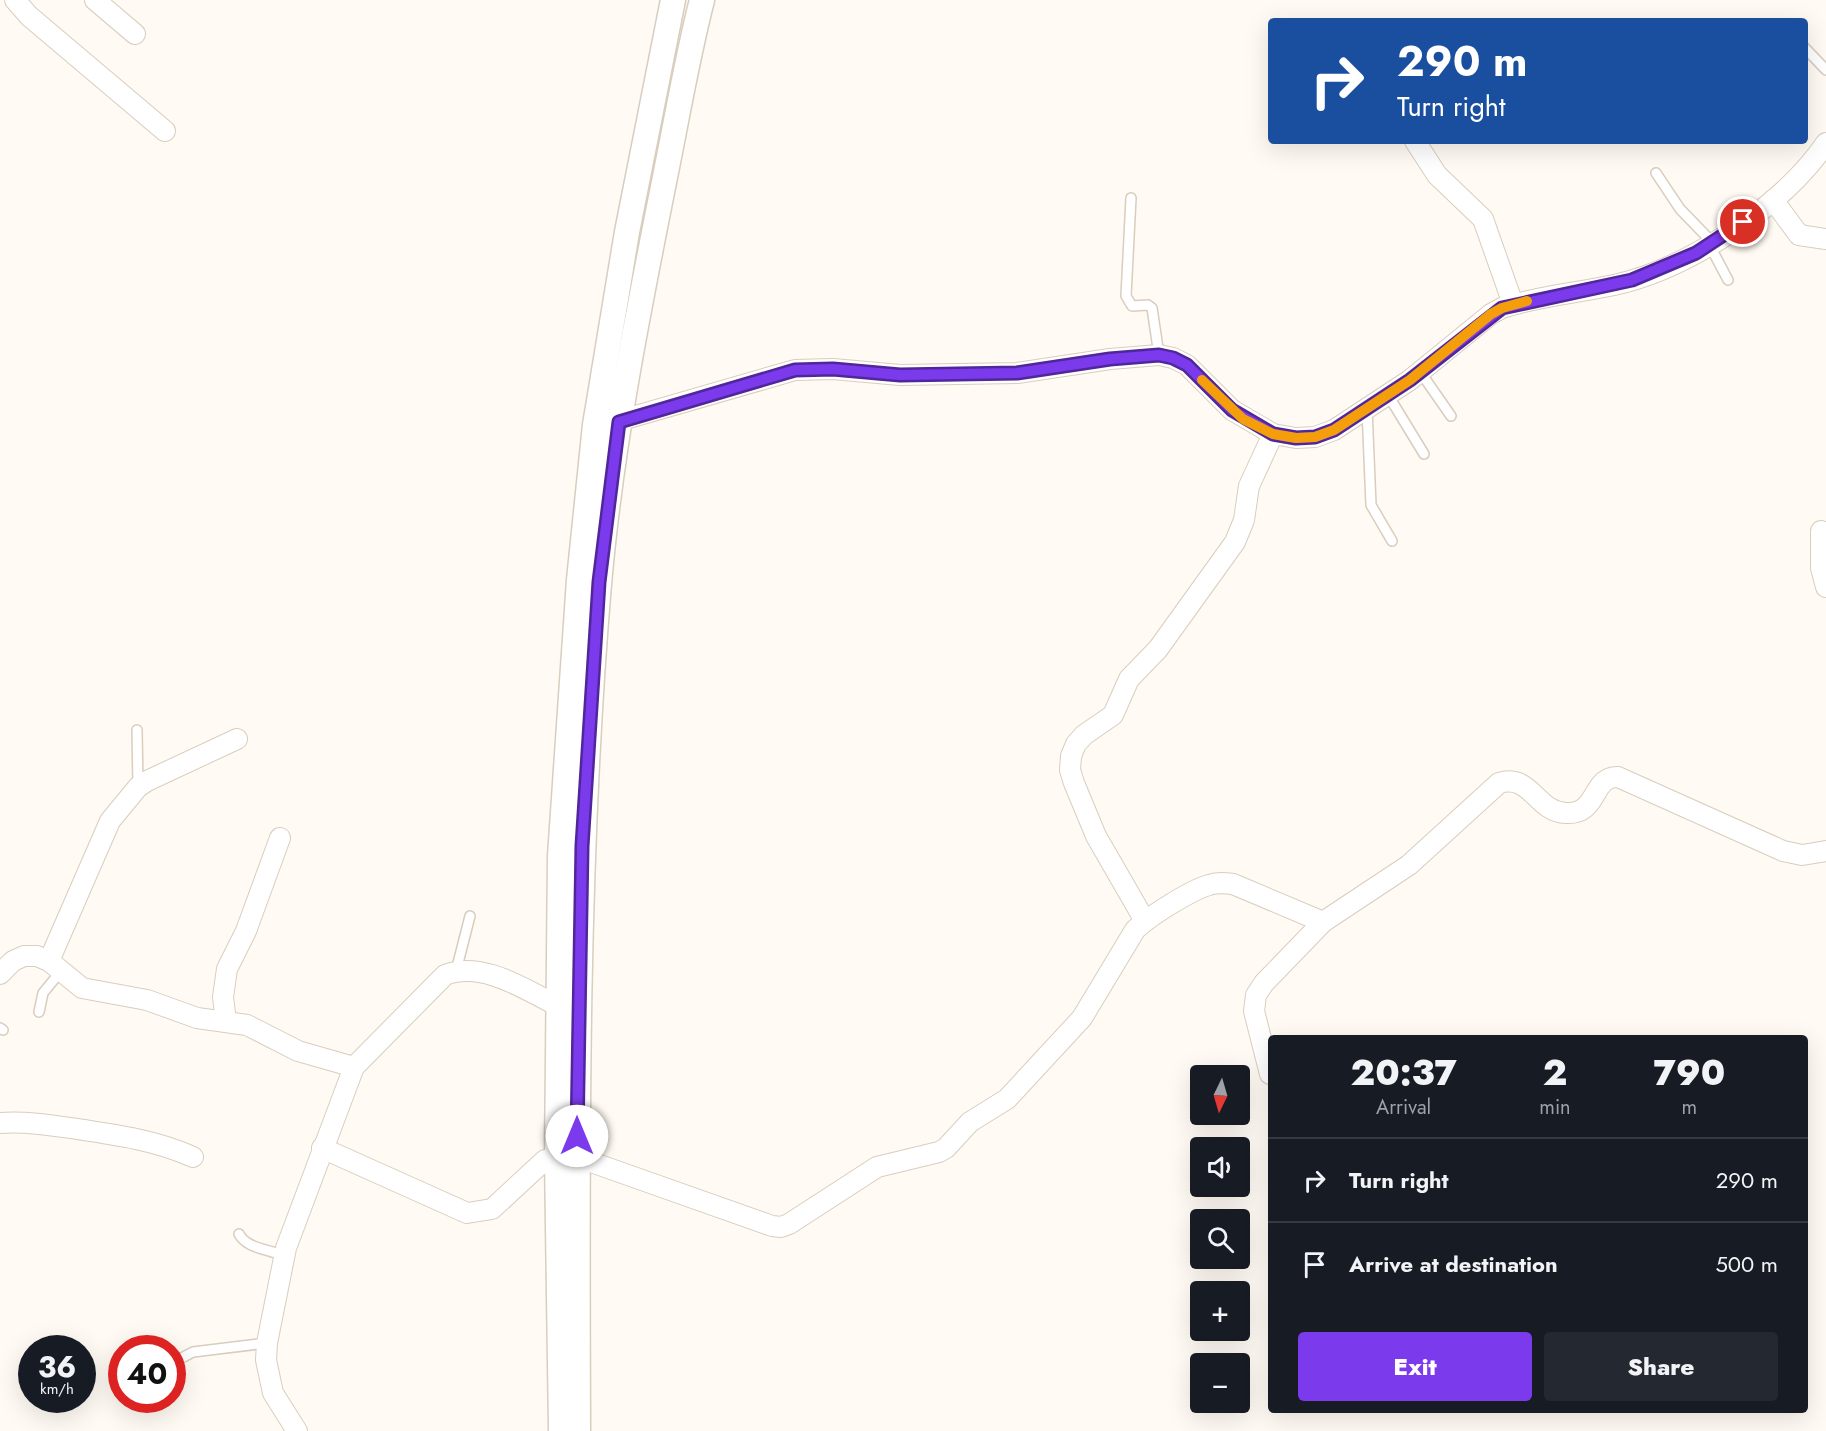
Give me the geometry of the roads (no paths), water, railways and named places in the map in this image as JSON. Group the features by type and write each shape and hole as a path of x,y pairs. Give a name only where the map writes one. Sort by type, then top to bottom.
{"street":[{"path":"15,0 29,16 165,131"},
{"path":"578,1431 567,1158 558,1006 560,856 579,580 595,425 627,232 673,0"},
{"path":"561,1431 567,1158 582,846 599,582 619,422 649,256 702,0"},
{"path":"104,2 135,34"},
{"path":"595,425 619,422 795,370 833,369 900,375 1017,373 1110,359 1159,355 1173,358 1187,365 1232,410 1273,434 1296,438 1315,437 1334,430 1421,373 1491,314 1514,304 1632,280 1712,245 1773,200 1819,153 1826,142"},
{"path":"1417,144 1437,175 1483,219 1514,304"},
{"path":"1773,200 1799,235 1826,239"},
{"path":"1144,921 1096,836 1074,783 1070,770 1071,756 1076,744 1084,735 1113,715 1129,679 1158,649 1236,542 1244,519 1249,486 1273,434"},
{"path":"1821,531 1821,568 1826,587"},
{"path":"55,966 110,821 138,787 237,739"},
{"path":"1268,1067 1254,1011 1256,995 1264,983 1323,922 1409,865 1505,781 1519,781 1554,811 1566,814 1580,812 1590,804 1603,782 1609,777 1618,777 1783,851 1802,855 1826,851"},
{"path":"226,1022 223,997 227,969 246,931 280,838"},
{"path":"322,1148 467,1213 492,1209 545,1160 567,1158 652,1182 772,1226 781,1227 872,1169 890,1162 939,1152 946,1148 970,1122 1006,1099 1082,1018 1135,930 1144,921 1207,885 1221,882 1233,884 1323,922"},
{"path":"0,974 13,961 24,956 37,956 55,966 82,988 93,992 147,1000 197,1018 247,1025 298,1051 354,1067"},
{"path":"297,1431 273,1393 267,1375 267,1343 284,1256 322,1148 354,1067 445,975 456,971 483,973 513,984 558,1006"},
{"path":"0,1123 46,1124 146,1139 193,1157"}],"lane":[{"path":"1808,51 1826,70"},
{"path":"1656,173 1680,208 1712,245 1728,280"},
{"path":"1131,198 1126,296 1132,306 1149,305 1152,308 1159,355"},
{"path":"1421,373 1451,417"},
{"path":"1388,395 1424,454"},
{"path":"1367,409 1371,505 1392,541"},
{"path":"137,730 138,787"},
{"path":"456,971 470,916"},
{"path":"39,1012 43,993 55,966"},
{"path":"238,1234 246,1244 284,1256"},
{"path":"186,1356 193,1352 267,1343"}]}
